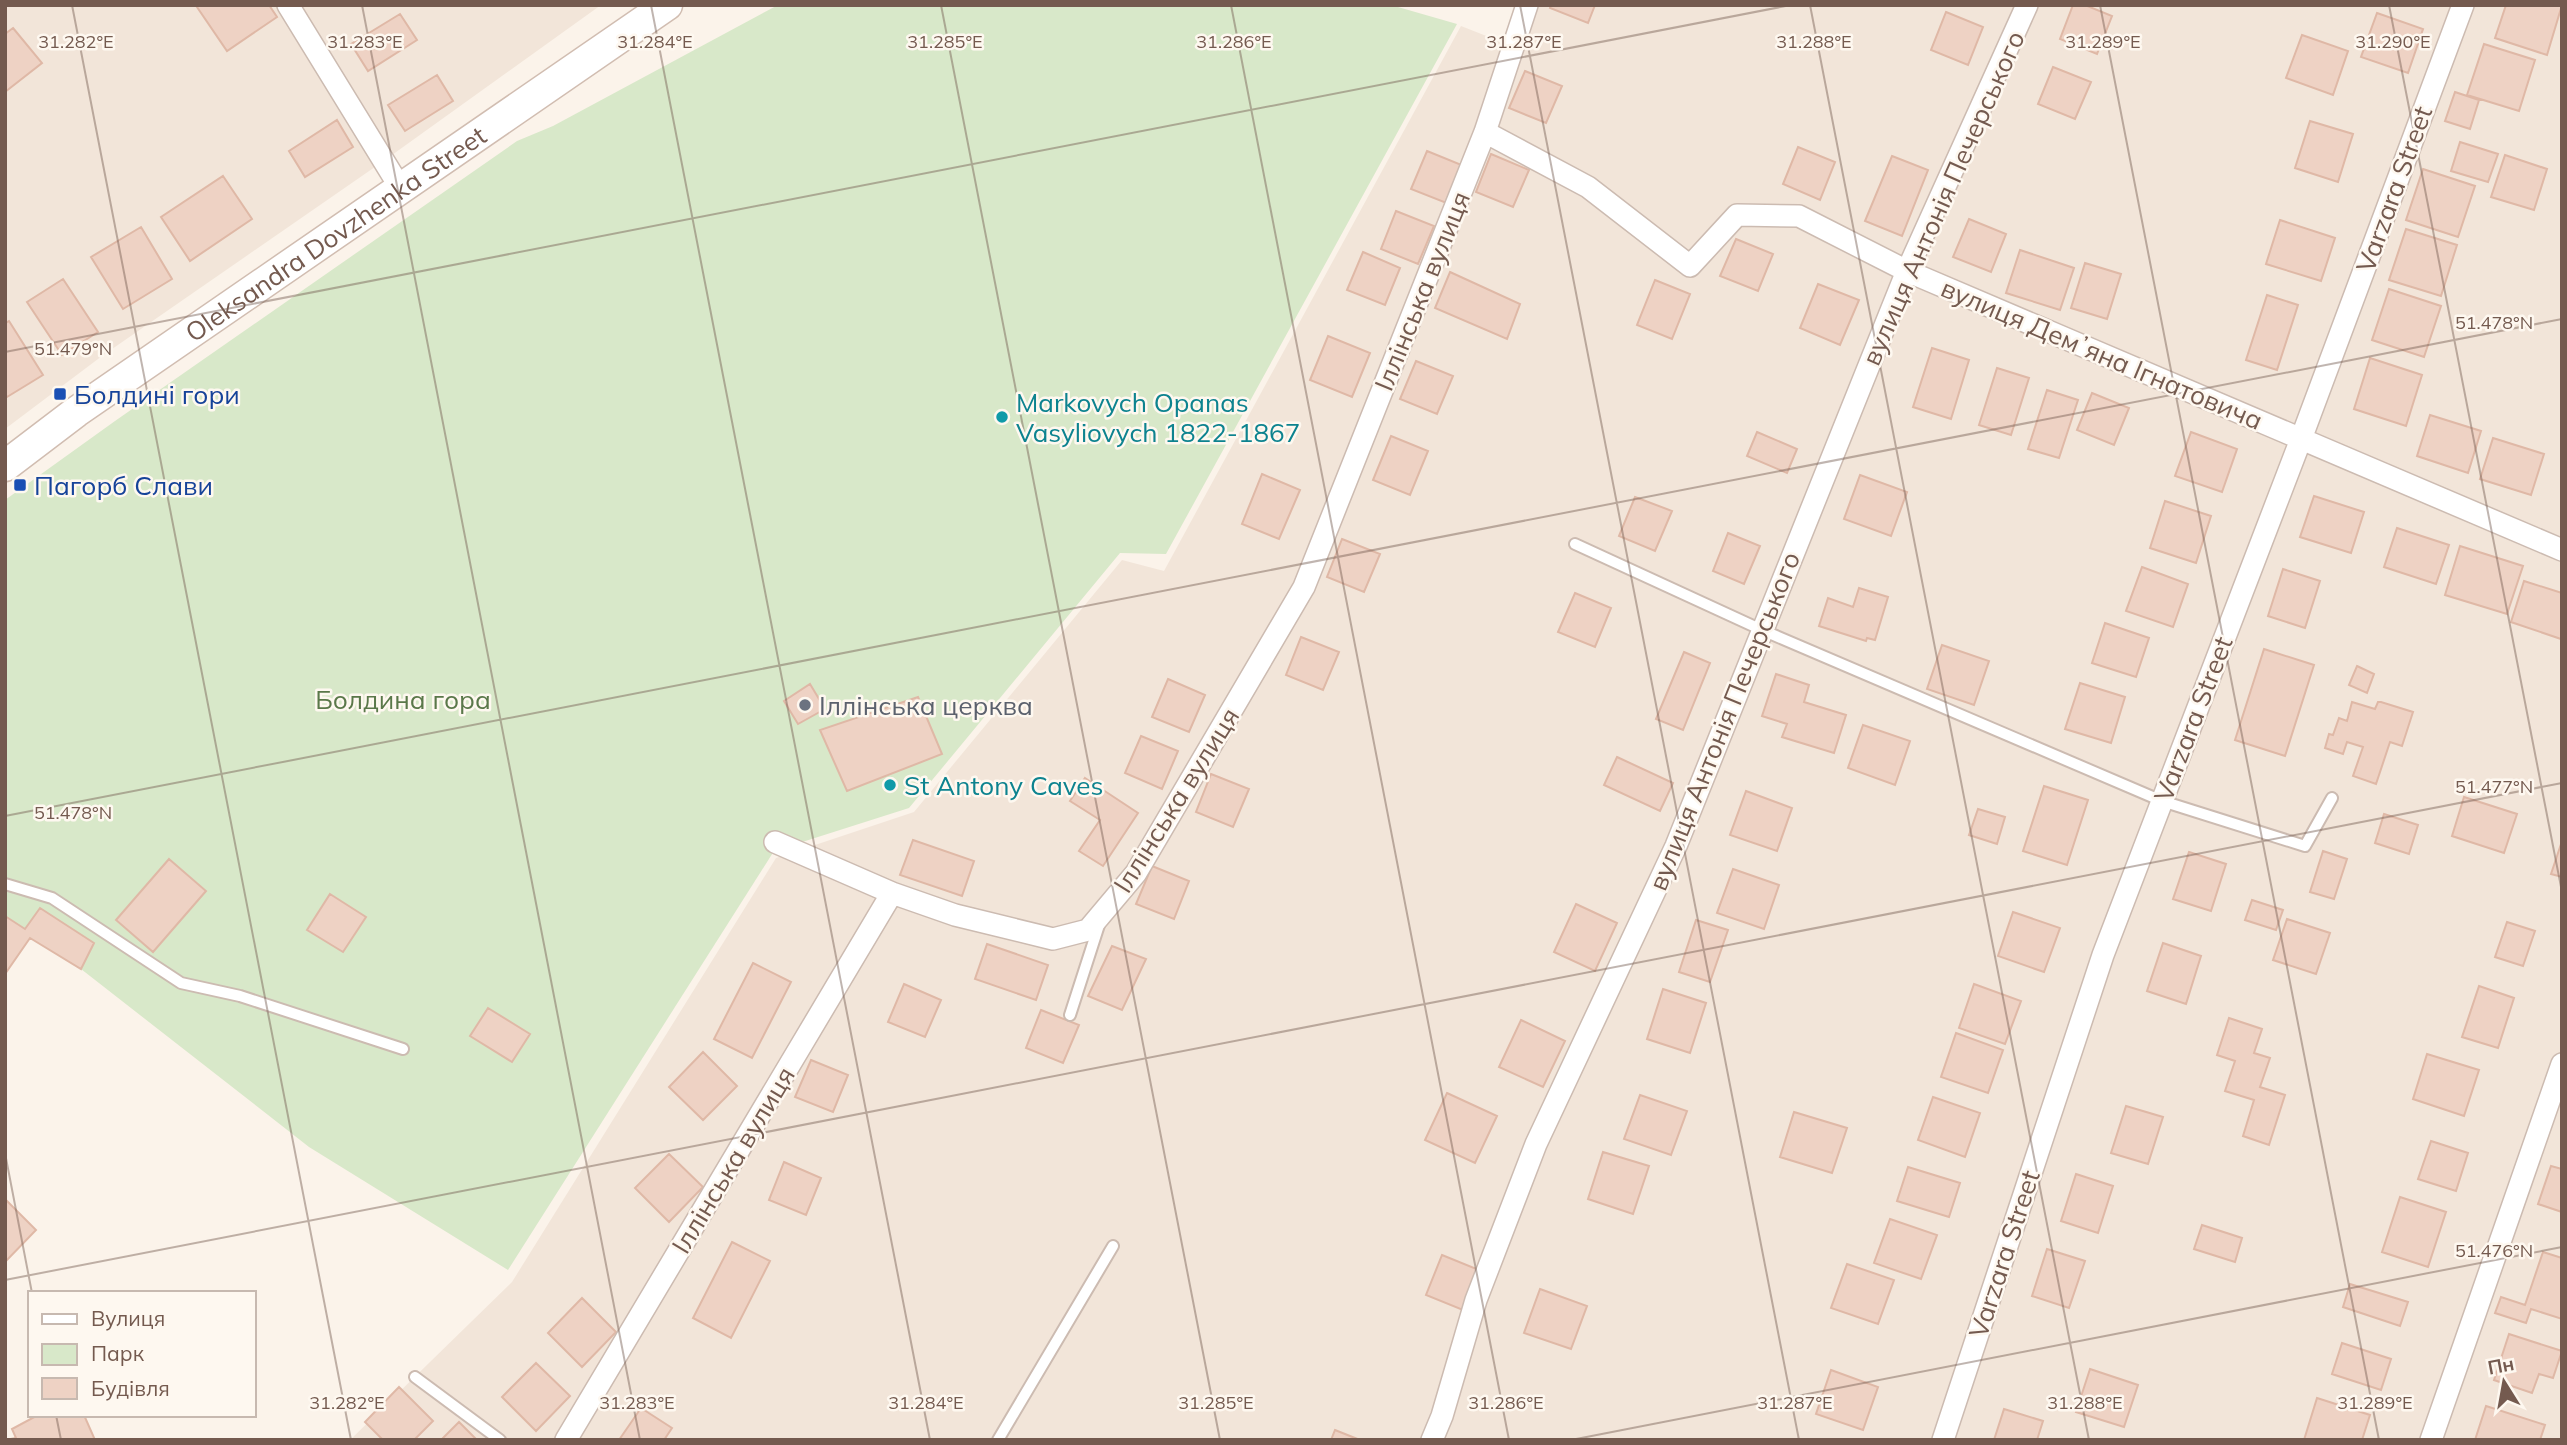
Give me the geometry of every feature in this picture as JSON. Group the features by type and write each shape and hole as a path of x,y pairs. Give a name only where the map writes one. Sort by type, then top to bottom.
{"main road":[{"name":"Oleksandra Dovzhenka Street","path":"5,466 76,412 667,5"}],"street":[{"path":"288,5 401,189"},
{"name":"Іллінська вулиця","path":"566,1440 892,893 956,915 1053,939 1088,930 1136,873 1304,587 1485,132 1527,5"},
{"name":"вулиця Антонія Печерського","path":"1432,1440 1442,1416 1476,1300 1536,1144 1676,846 1907,271 2027,5"},
{"name":"Varzara Street","path":"1943,1440 2103,955 2301,439 2463,5"},
{"name":"вулиця Демʼяна Ігнатовича","path":"1485,132 1588,187 1690,266 1737,215 1799,216 1907,271 2562,550"},
{"path":"775,842 892,893"},
{"path":"2431,1440 2562,1064"}],"lane":[{"path":"1575,544 1762,630 2162,801 2305,846 2332,798"},
{"path":"5,884 52,898 181,983 240,996 403,1049"},
{"path":"1070,1015 1103,912"},
{"path":"998,1440 1113,1246"},
{"path":"415,1377 500,1440"}],"shaded area":[{"path":"5,5 601,5 385,160 102,356 5,429"},
{"path":"1539,5 2562,5 2562,1440 350,1440 512,1282 776,858 914,812 1122,560 1164,571 1461,26 1522,50"}],"green space":[{"name":"Болдина гора","path":"778,5 1391,5 1457,24 1166,554 1120,553 909,808 774,851 508,1270 309,1147 81,969 94,944 40,909 25,929 5,916 5,500 517,141 553,126"}],"building":[{"path":"269,5 277,17 227,51 197,7"},
{"path":"1551,5 1595,5 1588,23 1550,8"},
{"path":"2073,5 2085,5 2112,16 2097,54 2060,39"},
{"path":"2506,5 2562,5 2547,55 2495,38"},
{"path":"1946,12 1983,27 1968,65 1931,50"},
{"path":"2377,13 2423,29 2408,73 2361,57"},
{"path":"400,14 417,40 368,71 351,44"},
{"path":"13,28 42,63 5,92 5,34"},
{"path":"2302,35 2348,51 2333,95 2286,78"},
{"path":"2484,44 2535,60 2519,111 2467,95"},
{"path":"2053,67 2091,82 2075,119 2038,104"},
{"path":"1525,71 1562,86 1546,123 1509,108"},
{"path":"437,75 453,101 405,131 388,105"},
{"path":"2455,92 2479,100 2470,129 2445,121"},
{"path":"337,120 353,147 305,177 289,151"},
{"path":"2310,121 2353,134 2338,182 2295,168"},
{"path":"2460,142 2498,154 2488,182 2451,171"},
{"path":"1798,147 1835,162 1820,200 1783,184"},
{"path":"1427,151 1464,166 1449,204 1411,189"},
{"path":"1491,154 1529,170 1513,207 1476,192"},
{"path":"2505,155 2547,169 2534,210 2491,197"},
{"path":"1892,156 1928,170 1902,236 1865,221"},
{"path":"2423,169 2475,186 2458,237 2406,220"},
{"path":"223,176 252,219 190,261 161,217"},
{"path":"1396,211 1434,226 1418,264 1381,249"},
{"path":"1969,219 2006,234 1991,272 1953,257"},
{"path":"2280,220 2335,238 2321,281 2266,264"},
{"path":"141,227 172,279 123,309 91,257"},
{"path":"2406,229 2457,245 2441,296 2389,280"},
{"path":"1736,239 1773,254 1758,291 1720,276"},
{"path":"2020,250 2074,268 2060,310 2006,293"},
{"path":"1363,252 1400,268 1385,305 1347,290"},
{"path":"2085,263 2121,274 2107,319 2071,308"},
{"path":"1450,272 1520,304 1507,339 1435,308"},
{"path":"63,279 98,332 62,355 27,302"},
{"path":"1655,280 1690,294 1672,339 1637,325"},
{"path":"1818,284 1859,300 1840,345 1800,328"},
{"path":"2389,289 2441,306 2424,357 2372,340"},
{"path":"2267,295 2298,305 2277,370 2246,360"},
{"path":"9,321 43,375 7,397 5,323"},
{"path":"1328,336 1370,353 1352,397 1310,380"},
{"path":"1932,348 1969,360 1951,419 1913,407"},
{"path":"2370,358 2422,375 2406,426 2354,409"},
{"path":"1416,361 1453,376 1437,414 1400,399"},
{"path":"1997,368 2029,378 2011,435 1979,425"},
{"path":"2047,390 2078,400 2059,458 2028,449"},
{"path":"2092,393 2129,408 2114,445 2077,430"},
{"path":"2430,415 2481,431 2468,473 2417,456"},
{"path":"1757,432 1797,449 1787,473 1747,456"},
{"path":"2191,432 2237,449 2222,492 2175,476"},
{"path":"1391,436 1428,451 1410,495 1373,480"},
{"path":"2493,438 2544,454 2531,495 2480,479"},
{"path":"1262,474 1300,490 1279,539 1242,524"},
{"path":"1860,475 1907,492 1891,536 1844,519"},
{"path":"2314,496 2364,512 2351,553 2300,537"},
{"path":"1635,497 1672,511 1655,551 1619,536"},
{"path":"2165,501 2211,516 2196,563 2150,548"},
{"path":"2397,528 2449,545 2436,584 2384,567"},
{"path":"1728,533 1760,546 1744,584 1713,571"},
{"path":"1342,539 1380,554 1364,592 1327,577"},
{"path":"2460,546 2523,566 2507,614 2445,595"},
{"path":"2142,567 2188,584 2173,627 2126,611"},
{"path":"2283,569 2320,581 2305,628 2268,616"},
{"path":"2524,581 2562,593 2561,639 2511,622"},
{"path":"1859,588 1888,597 1875,640 1867,638 1866,641 1819,626 1828,598 1853,607"},
{"path":"1575,593 1611,608 1595,647 1558,632"},
{"path":"2105,623 2149,638 2136,677 2092,663"},
{"path":"1301,637 1339,652 1323,690 1286,675"},
{"path":"1942,645 1989,661 1974,705 1927,689"},
{"path":"2264,649 2314,665 2285,756 2235,740"},
{"path":"1684,652 1710,663 1683,730 1656,719"},
{"path":"2357,666 2374,674 2367,693 2349,685"},
{"path":"1776,674 1809,685 1804,702 1846,715 1834,753 1782,737 1787,724 1762,716"},
{"path":"1168,679 1205,695 1189,732 1152,717"},
{"path":"2080,683 2125,697 2111,743 2065,729"},
{"name":"Іллінська церква","path":"810,684 825,709 798,724 784,701"},
{"path":"918,697 942,754 847,791 820,730"},
{"path":"2352,702 2375,709 2378,702 2381,702 2413,712 2402,746 2390,742 2376,784 2353,776 2363,747 2347,742 2343,754 2325,748 2329,734 2333,735 2339,718 2347,721"},
{"path":"1863,725 1910,741 1895,785 1848,768"},
{"path":"1141,736 1178,751 1162,789 1125,773"},
{"path":"1617,757 1673,783 1660,811 1604,785"},
{"path":"1211,774 1249,789 1233,827 1196,812"},
{"path":"1085,778 1138,813 1103,866 1079,851 1100,820 1070,801"},
{"path":"2044,786 2088,800 2067,865 2023,851"},
{"path":"1746,791 1792,808 1777,851 1730,835"},
{"path":"2464,797 2517,814 2504,853 2452,836"},
{"path":"1978,809 2005,817 1997,844 1969,835"},
{"path":"2384,814 2418,825 2409,854 2375,843"},
{"path":"913,840 974,861 962,896 900,875"},
{"path":"2562,845 2562,877 2551,874"},
{"path":"2323,851 2347,859 2334,899 2310,892"},
{"path":"2189,852 2226,864 2211,911 2173,899"},
{"path":"169,859 206,891 153,952 116,920"},
{"path":"1152,866 1189,881 1174,919 1136,904"},
{"path":"1733,869 1779,885 1764,929 1717,913"},
{"path":"330,894 366,917 343,952 307,930"},
{"path":"2252,900 2283,910 2276,930 2245,920"},
{"path":"1576,904 1617,923 1595,971 1554,952"},
{"path":"40,908 94,943 81,969 30,938 5,974 5,916 25,929"},
{"path":"2013,912 2060,928 2044,972 1998,956"},
{"path":"2287,919 2330,933 2316,974 2273,960"},
{"path":"1696,920 1728,930 1710,982 1679,972"},
{"path":"2507,922 2535,931 2523,966 2495,957"},
{"path":"2163,943 2201,956 2186,1004 2147,991"},
{"path":"987,944 1048,965 1036,1000 975,979"},
{"path":"1112,946 1146,959 1122,1010 1088,996"},
{"path":"753,963 791,982 752,1058 714,1039"},
{"path":"904,984 941,1000 925,1037 888,1022"},
{"path":"1974,984 2021,1001 2005,1044 1959,1028"},
{"path":"2479,986 2514,998 2498,1048 2462,1037"},
{"path":"1663,989 1706,1003 1690,1053 1647,1039"},
{"path":"488,1008 530,1034 512,1062 470,1036"},
{"path":"1041,1010 1079,1025 1063,1063 1026,1048"},
{"path":"2229,1018 2262,1029 2254,1053 2270,1058 2260,1087 2285,1095 2269,1145 2243,1136 2254,1100 2225,1091 2235,1061 2217,1055"},
{"path":"1521,1020 1565,1041 1543,1087 1499,1067"},
{"path":"1956,1033 2003,1050 1988,1093 1941,1077"},
{"path":"703,1052 737,1086 703,1120 669,1087"},
{"path":"2427,1054 2479,1070 2464,1116 2413,1099"},
{"path":"811,1060 848,1075 833,1112 795,1097"},
{"path":"1447,1093 1497,1116 1475,1163 1425,1140"},
{"path":"1640,1095 1687,1111 1671,1155 1624,1139"},
{"path":"1933,1097 1980,1113 1965,1157 1918,1140"},
{"path":"2126,1106 2163,1117 2148,1164 2111,1153"},
{"path":"1794,1112 1847,1128 1832,1173 1780,1157"},
{"path":"2431,1141 2468,1153 2456,1191 2418,1179"},
{"path":"1603,1152 1649,1166 1633,1214 1588,1199"},
{"path":"669,1154 703,1187 669,1222 635,1188"},
{"path":"784,1162 821,1178 806,1215 769,1200"},
{"path":"2551,1166 2562,1169 2562,1212 2538,1204"},
{"path":"1908,1167 1960,1183 1949,1217 1897,1201"},
{"path":"2076,1174 2113,1186 2098,1233 2061,1221"},
{"path":"2400,1197 2446,1212 2428,1267 2382,1252"},
{"path":"5,1199 36,1230 5,1262"},
{"path":"1890,1219 1937,1235 1921,1279 1874,1263"},
{"path":"2202,1225 2242,1238 2235,1262 2194,1249"},
{"path":"732,1242 770,1261 731,1338 693,1318"},
{"path":"2047,1249 2085,1261 2069,1308 2032,1296"},
{"path":"2543,1252 2562,1258 2562,1319 2531,1309 2526,1323 2495,1313 2501,1297 2525,1305"},
{"path":"1442,1255 1479,1270 1463,1310 1426,1295"},
{"path":"1847,1264 1894,1280 1878,1324 1831,1308"},
{"path":"2350,1284 2408,1302 2400,1326 2343,1307"},
{"path":"1540,1289 1587,1306 1571,1349 1524,1333"},
{"path":"582,1298 616,1332 582,1367 548,1333"},
{"path":"2509,1334 2562,1351 2553,1378 2539,1374 2532,1393 2494,1380"},
{"path":"2342,1343 2391,1359 2381,1390 2332,1374"},
{"path":"536,1363 570,1396 536,1431 502,1397"},
{"path":"2090,1369 2138,1385 2124,1427 2076,1412"},
{"path":"1831,1370 1878,1387 1863,1430 1816,1414"},
{"path":"399,1387 433,1421 414,1440 383,1440 365,1422"},
{"path":"2317,1398 2370,1415 2362,1440 2304,1440"},
{"path":"2486,1406 2545,1425 2540,1440 2475,1440"},
{"path":"641,1408 672,1428 664,1440 619,1440"},
{"path":"2004,1409 2043,1421 2037,1440 1994,1440"},
{"path":"34,1417 85,1417 95,1440 5,1440 16,1438 12,1429"},
{"path":"459,1422 477,1440 441,1440"},
{"path":"1335,1430 1360,1440 1331,1440"}],"place":[{"name":"Болдині гори","path":"60,394"},
{"name":"Markovych Opanas Vasyliovych 1822-1867","path":"1002,417"},
{"name":"Пагорб Слави","path":"20,485"},
{"name":"Іллінська церква","path":"805,705"},
{"name":"St Antony Caves","path":"890,785"}]}
